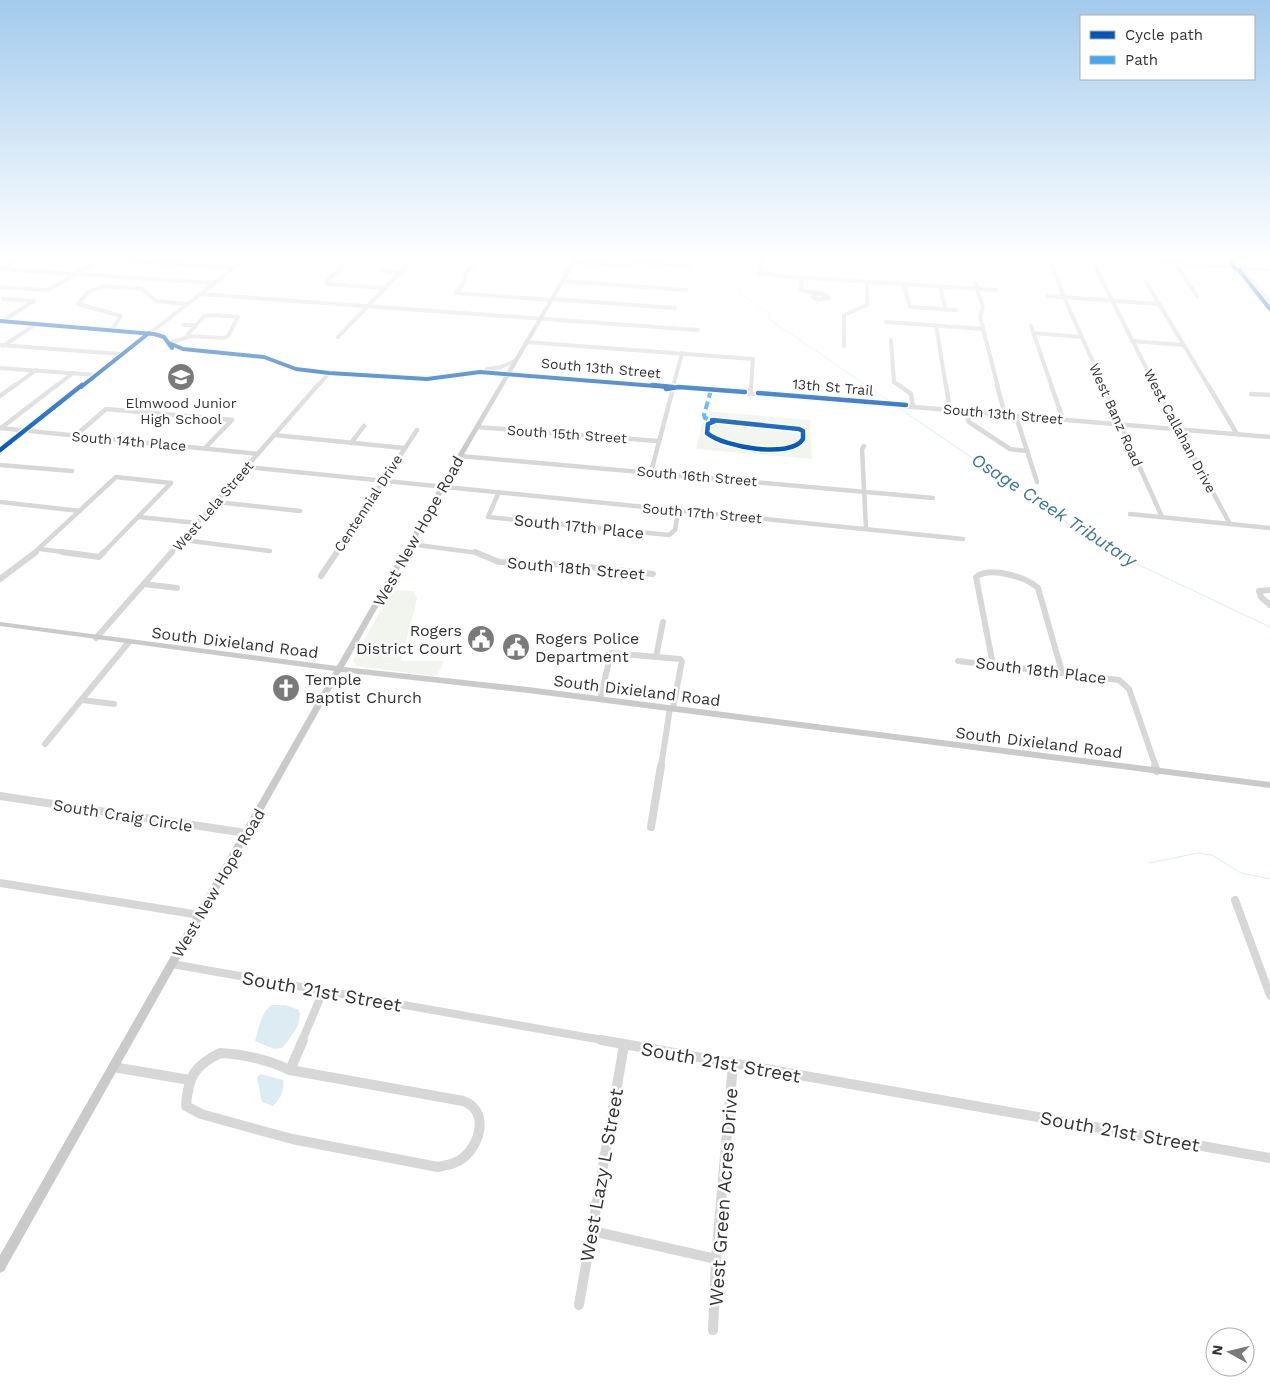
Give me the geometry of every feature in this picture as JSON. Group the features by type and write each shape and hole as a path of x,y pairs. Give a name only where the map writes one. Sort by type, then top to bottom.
{"main road":[{"name":"West New Hope Road","path":"0,1267 477,426 539,321"},
{"name":"South Dixieland Road","path":"0,624 340,669 600,699 1270,785"}],"street":[{"name":"South 13th Street","path":"1,321 149,333 164,337 172,349 182,352 264,357 296,369 427,379 471,372 507,374 1270,437"},
{"path":"111,330 119,321"},
{"path":"0,450 165,321"},
{"path":"190,336 188,334 200,321"},
{"path":"168,343 190,336 223,338 228,336 236,321"},
{"path":"338,337 353,321"},
{"path":"568,321 698,330"},
{"path":"844,321 844,346"},
{"path":"981,321 1005,415"},
{"name":"West Banz Road","path":"1075,321 1162,517"},
{"name":"West Callahan Drive","path":"1122,321 1230,524"},
{"path":"1168,321 1237,434"},
{"path":"886,322 983,329"},
{"path":"1,346 36,324"},
{"path":"183,325 196,326"},
{"path":"936,326 950,410"},
{"path":"1031,326 1063,419"},
{"path":"1034,333 1082,337"},
{"path":"891,340 894,382 911,394 913,407"},
{"path":"1132,341 1183,345"},
{"path":"526,342 753,359 750,393"},
{"path":"1,346 122,354"},
{"path":"651,472 682,354"},
{"path":"471,372 499,368 515,361"},
{"path":"0,368 96,375"},
{"path":"0,396 36,370"},
{"name":"West Lela Street","path":"96,638 329,372"},
{"path":"0,428 73,373"},
{"path":"1251,394 1270,395"},
{"path":"75,436 106,408 232,420 205,448"},
{"path":"965,411 968,422 1010,449 1027,451"},
{"path":"1016,416 1037,482"},
{"path":"351,443 364,426"},
{"name":"South 15th Street","path":"477,426 658,441"},
{"name":"South 14th Place","path":"0,428 258,454"},
{"name":"Centennial Drive","path":"321,576 417,430"},
{"path":"274,435 404,448"},
{"path":"864,446 862,449 866,528"},
{"name":"South 16th Street","path":"460,456 933,498"},
{"path":"0,465 72,471"},
{"path":"247,467 442,488"},
{"path":"0,579 40,549 116,477 171,483 99,557 40,549"},
{"name":"South 17th Street","path":"442,488 963,539"},
{"name":"South 17th Place","path":"498,494 488,517 669,535 675,530 678,512"},
{"path":"0,502 80,511"},
{"path":"216,502 300,511"},
{"path":"1130,514 1270,528"},
{"path":"139,517 197,524"},
{"path":"182,540 270,551"},
{"name":"South 18th Street","path":"410,544 475,552 499,562 572,565 653,574"},
{"path":"993,665 976,577 980,574 1013,576 1035,585 1040,592 1062,672"},
{"path":"144,584 177,588"},
{"path":"1270,590 1259,591 1261,597 1270,605"},
{"path":"656,656 663,622"},
{"path":"45,744 129,642"},
{"path":"600,699 612,653 656,656 680,659 682,661 651,827"},
{"name":"South 18th Place","path":"958,661 1114,679 1124,684 1129,689 1157,771"},
{"path":"82,700 114,704"},
{"name":"South Craig Circle","path":"0,796 246,833"},
{"path":"0,883 200,915"},
{"path":"1235,900 1270,994"},
{"name":"South 21st Street","path":"172,964 1270,1158"},
{"path":"290,1070 323,991"},
{"name":"West Lazy L Street","path":"578,1305 624,1045"},
{"path":"220,1053 237,1054 276,1064 290,1070 458,1099 472,1104 479,1116 480,1130 475,1144 466,1157 457,1163 438,1167 292,1139 192,1110 186,1106 187,1086 194,1072 210,1058 220,1053"},
{"name":"West Green Acres Drive","path":"713,1330 716,1259 733,1064"},
{"path":"114,1067 190,1080"},
{"path":"592,1231 716,1259"}],"shaded area":[{"path":"705,411 810,420 812,459 696,449"},
{"path":"392,590 413,591 417,599 401,661 444,661 438,674 433,676 357,666 353,661"},
{"path":"272,1005 286,1005 299,1010 298,1025 282,1048 274,1049 255,1041 265,1011"},
{"path":"260,1074 283,1080 281,1094 273,1106 262,1102 257,1078"}],"waterway":[{"name":"Osage Creek Tributary","path":"772,321 892,403"},
{"name":"Osage Creek Tributary","path":"899,408 1070,525 1118,555 1270,627"},
{"path":"1149,863 1198,853 1212,855 1241,873 1270,879"}],"marked path":[{"path":"711,390 704,415 705,418 712,420"}],"cycle path":[{"path":"0,321 154,334 164,337 172,348"},
{"path":"0,450 149,333"},
{"path":"169,343 183,349 264,357 296,369 329,373 427,379 480,372 673,387"},
{"path":"666,389 679,387 745,392"},
{"name":"13th St Trail","path":"758,393 906,405"},
{"path":"712,420 799,429 803,431 803,439 795,447 776,449 748,448 713,438 707,433 708,424 715,421"}],"place":[{"name":"Elmwood Junior High School","path":"181,377"},
{"name":"Rogers District Court","path":"481,639"},
{"name":"Rogers Police Department","path":"516,647"},
{"name":"Temple Baptist Church","path":"286,688"}]}
